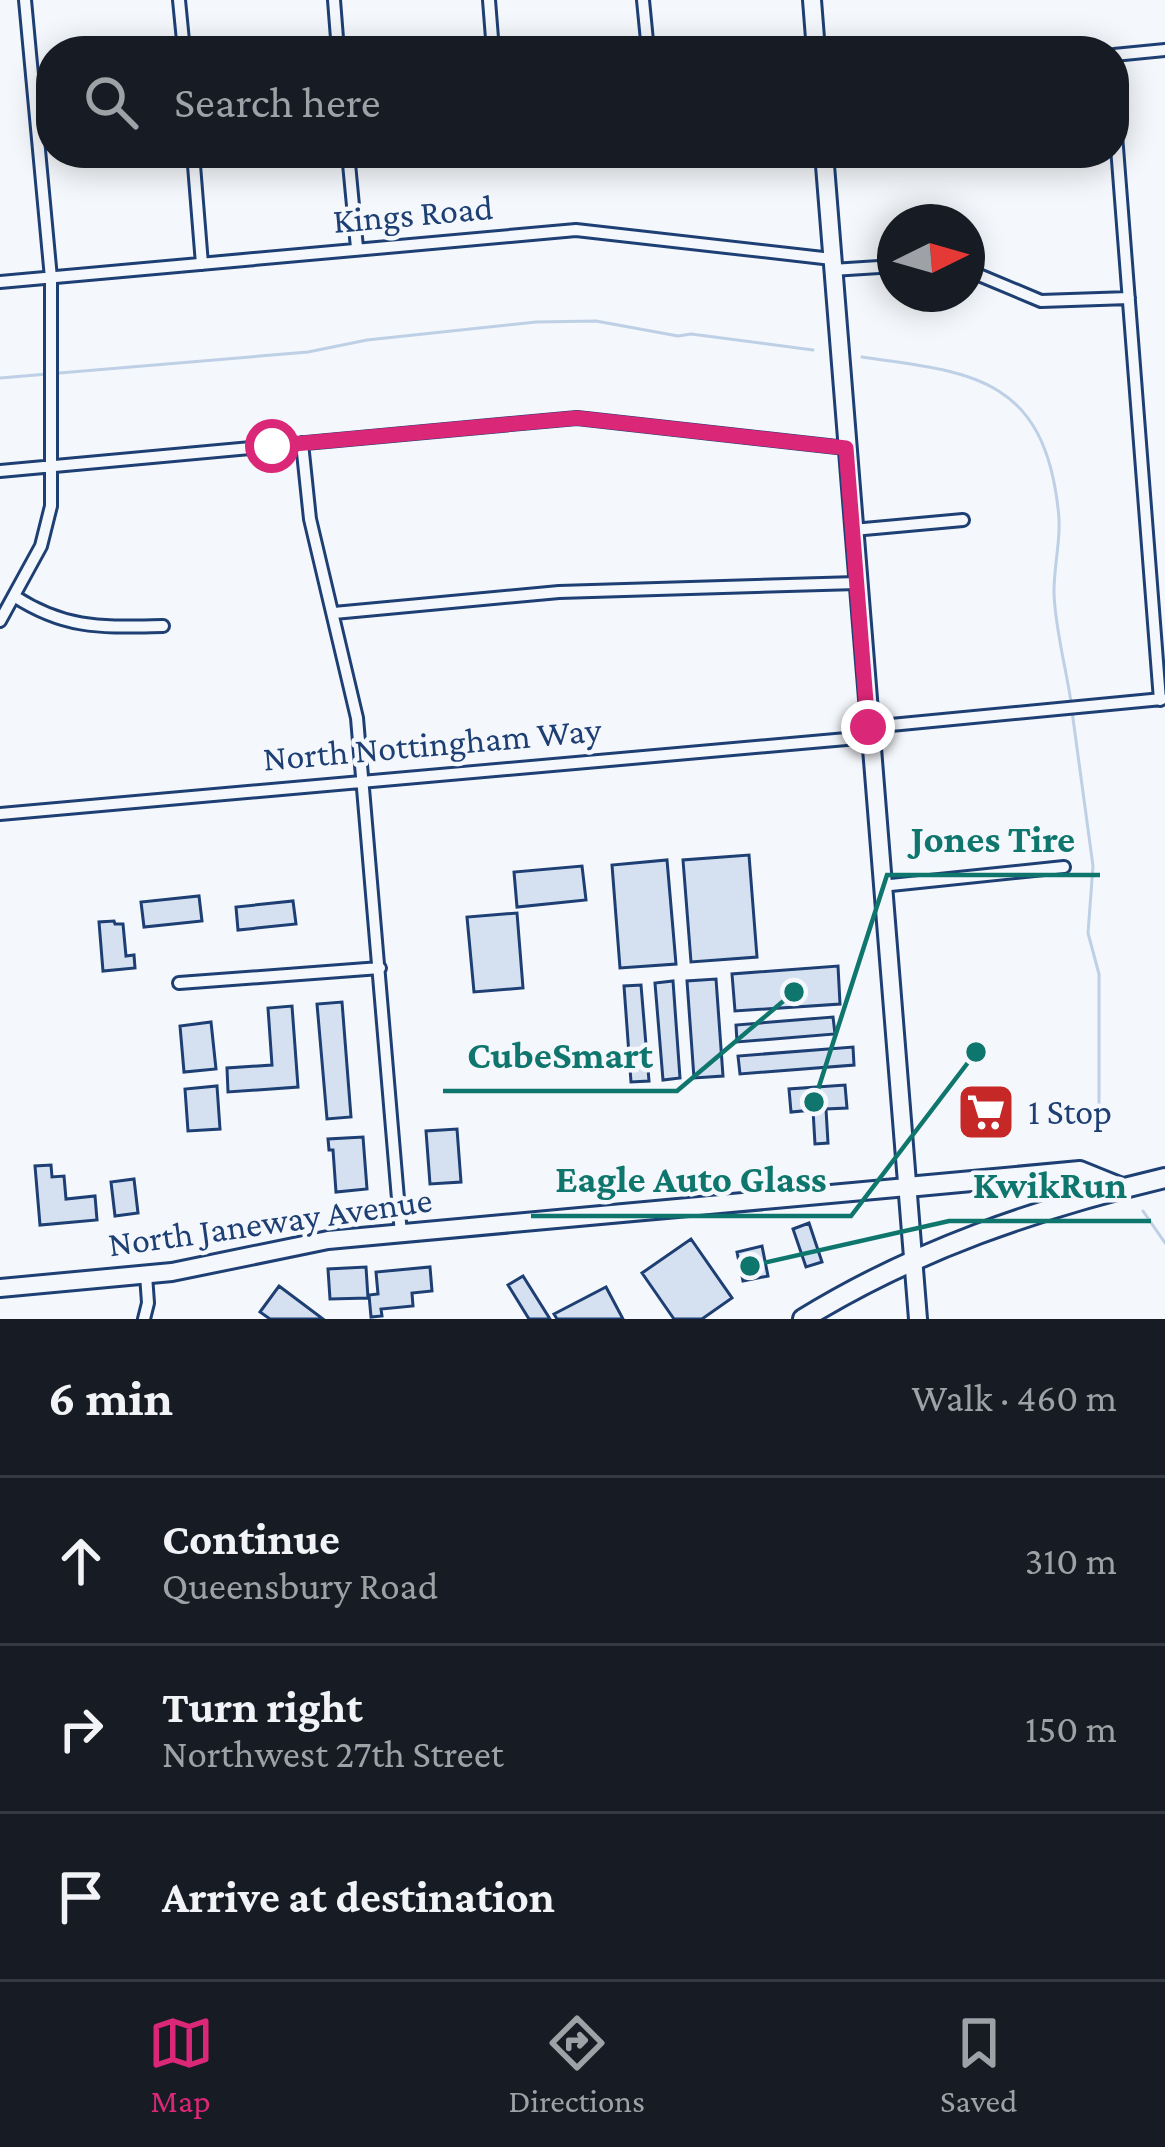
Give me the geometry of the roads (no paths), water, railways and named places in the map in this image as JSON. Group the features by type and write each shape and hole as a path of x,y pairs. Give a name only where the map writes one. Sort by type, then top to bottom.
{"main road":[{"path":"812,0 814,36"},
{"path":"825,168 918,1319"},
{"path":"907,1186 1079,1171 1122,1188"},
{"path":"803,1319 914,1259 1033,1214 1165,1178"},
{"name":"North Janeway Avenue","path":"0,1288 198,1268 300,1244 907,1186"}],"street":[{"path":"25,0 36,122"},
{"path":"179,0 183,36"},
{"path":"334,0 337,36"},
{"path":"489,0 493,36"},
{"path":"643,0 647,36"},
{"path":"1129,54 1165,50"},
{"path":"0,620 46,532 52,466 50,278 40,168"},
{"path":"194,168 202,264"},
{"path":"349,168 357,248"},
{"path":"1119,168 1162,699"},
{"name":"Kings Road","path":"0,282 596,230 832,265 877,266"},
{"path":"985,278 1041,301 1129,298"},
{"path":"0,471 577,418 846,448"},
{"path":"302,443 310,519 352,690 364,780 401,1234"},
{"path":"853,530 963,520"},
{"path":"334,613 559,592 857,583"},
{"path":"14,596 74,625 163,626"},
{"name":"North Nottingham Way","path":"0,814 868,732 1162,699"},
{"path":"880,886 1064,867"},
{"path":"179,983 380,968"},
{"path":"144,1319 146,1275"}],"waterway":[{"path":"0,378 308,352 367,340 536,322 596,321 678,336 813,350"},
{"path":"862,357 969,377 996,389 1019,407 1037,432 1050,465 1058,508 1055,604 1071,702"},
{"path":"1072,711 1093,866 1088,933 1099,974 1099,1108"},
{"path":"1143,1211 1165,1243"}],"place":[{"name":"CubeSmart","path":"794,992"},
{"name":"Eagle Auto Glass","path":"976,1052"},
{"name":"Jones Tire","path":"814,1102"},
{"name":"1 Stop","path":"986,1112"},
{"name":"KwikRun","path":"750,1266"}]}
